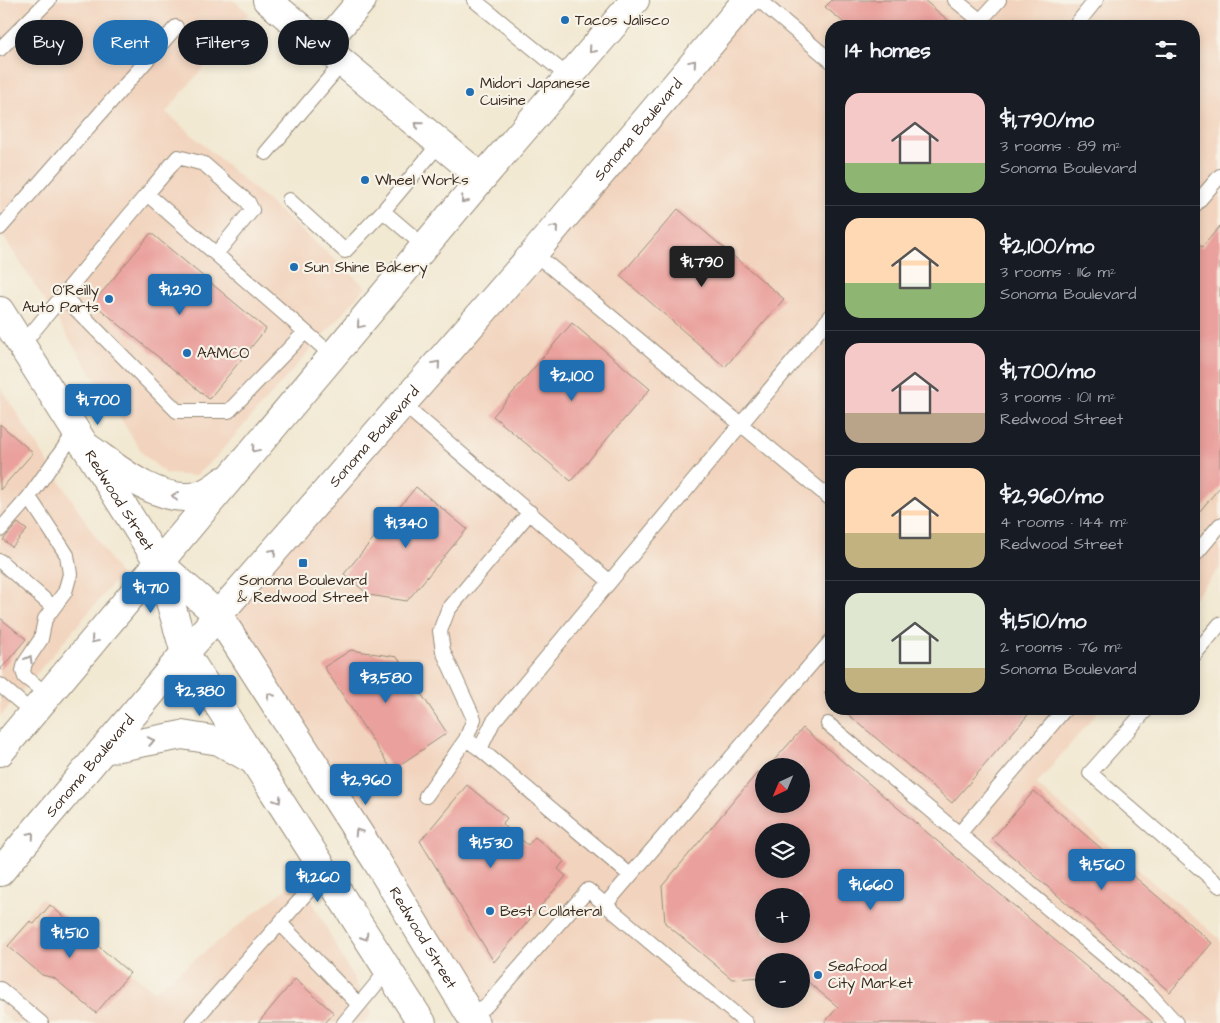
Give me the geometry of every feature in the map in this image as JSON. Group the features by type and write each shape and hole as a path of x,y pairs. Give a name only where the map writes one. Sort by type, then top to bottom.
{"main road":[{"path":"267,0 291,20"},
{"path":"349,24 362,0"},
{"path":"0,752 482,178 635,0"},
{"name":"Sonoma Boulevard","path":"0,872 184,653 534,253 747,0"},
{"path":"346,65 482,178"},
{"name":"Redwood Street","path":"0,311 159,563 218,615 376,860 473,1019"},
{"path":"80,438 147,486 167,495 190,498 207,493 235,473"},
{"name":"Redwood Street","path":"159,563 184,653 422,1023"},
{"path":"103,750 182,734 219,741 251,759"}],"lane":[{"path":"0,49 49,0"},
{"path":"474,0 569,77"},
{"path":"759,0 825,56"},
{"path":"955,0 979,20"},
{"path":"986,20 999,0"},
{"path":"1080,20 1096,0"},
{"path":"0,228 176,27"},
{"path":"266,153 326,65"},
{"path":"289,200 345,250 383,211 440,144"},
{"path":"21,346 178,157 204,164 248,202 252,210 216,254"},
{"path":"1200,199 1220,176"},
{"path":"146,194 333,356"},
{"path":"383,211 425,247"},
{"path":"534,253 741,423 825,495"},
{"path":"63,296 177,411 229,411 305,332"},
{"path":"480,749 493,722 825,323"},
{"path":"403,404 610,581"},
{"path":"0,530 80,438"},
{"path":"29,497 67,555 70,574 64,592 45,619 41,639 25,663 23,671 40,704"},
{"path":"426,796 466,739 474,719 443,651 440,631 448,610 530,512"},
{"path":"1200,549 1220,525"},
{"path":"0,561 52,607"},
{"path":"1200,647 1220,624"},
{"path":"605,905 825,648"},
{"path":"0,685 40,704"},
{"path":"959,834 1060,715"},
{"path":"1142,715 1090,773 1220,886"},
{"path":"828,724 1149,992 1176,1023"},
{"path":"466,739 630,875"},
{"path":"192,1023 324,872"},
{"path":"473,1019 488,1005 588,890 746,1023"},
{"path":"280,923 359,1005"},
{"path":"344,1023 387,971"},
{"path":"0,989 41,1023"}],"shaded area":[{"path":"0,0 233,0 249,13 243,20 178,20 178,65 205,65 166,112 366,287 215,458 195,476 166,474 143,454 0,231"},
{"path":"746,0 1220,0 1220,568 1200,592 1200,20 825,20 825,715 1095,715 1036,785 1220,939 1220,1023 475,1023 218,615"},
{"path":"0,387 120,575 0,717"},
{"path":"300,878 372,1013 364,1023 13,1023 0,1012 0,947 41,898 154,991"}],"building":[{"path":"832,0 924,0 948,20 841,20 825,7"},
{"path":"678,209 784,299 725,367 620,276"},
{"path":"1220,226 1220,487 1200,511 1200,246 1202,247"},
{"path":"151,233 266,329 209,399 93,303"},
{"path":"572,323 650,389 571,481 493,416"},
{"path":"0,424 33,453 0,490"},
{"path":"416,487 467,529 407,601 369,595 344,574"},
{"path":"18,523 27,530 12,547 3,540"},
{"path":"0,618 26,639 0,670"},
{"path":"351,650 397,657 447,733 392,770 324,667"},
{"path":"849,715 1028,715 952,803"},
{"path":"803,728 1153,1023 824,1023 838,1007 810,984 810,953 755,953 755,978 732,979 665,923 662,886 755,776 755,813 810,813 810,758 776,758"},
{"path":"467,785 507,818 502,824 528,845 535,837 564,861 558,869 566,876 494,962 420,841"},
{"path":"1034,791 1212,943 1170,992 992,839"},
{"path":"50,905 130,973 96,1013 54,978 42,975 8,946 30,921 34,924"},
{"path":"295,979 334,1013 325,1023 258,1023"}],"place":[{"name":"Tacos Jalisco","path":"565,20"},
{"name":"Midori Japanese Cuisine","path":"470,92"},
{"name":"Wheel Works","path":"365,180"},
{"name":"Sun Shine Bakery","path":"294,267"},
{"name":"O'Reilly Auto Parts","path":"109,299"},
{"name":"AAMCO","path":"187,353"},
{"name":"Sonoma Boulevard & Redwood Street","path":"303,563"},
{"name":"Best Collateral","path":"490,911"},
{"name":"Seafood City Market","path":"818,975"}]}
